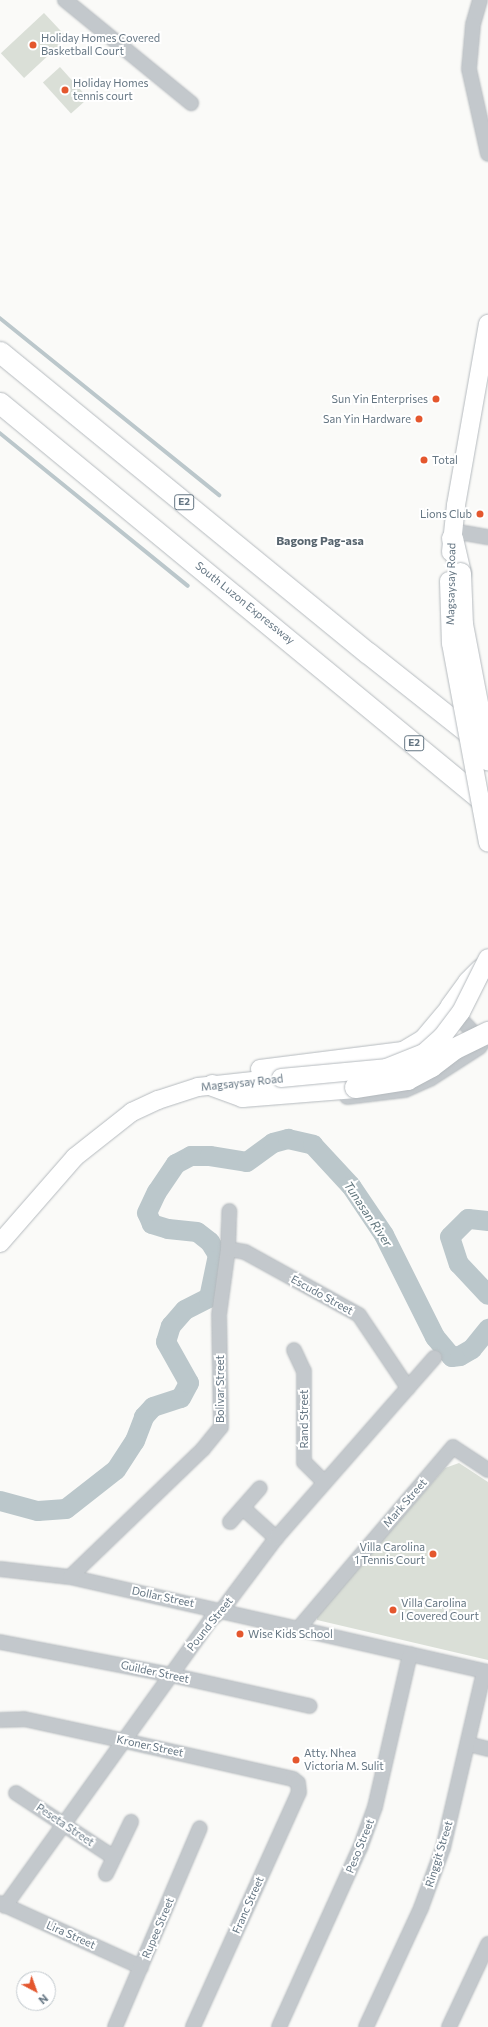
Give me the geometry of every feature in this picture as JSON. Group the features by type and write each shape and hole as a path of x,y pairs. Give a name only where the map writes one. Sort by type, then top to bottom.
{"highway":[{"name":"E2","path":"0,352 368,653 488,747"},
{"name":"South Luzon Expressway","path":"0,403 488,805"},
{"path":"452,535 455,577 462,624 488,760"},
{"path":"450,1008 468,982 488,964"},
{"path":"205,1086 242,1096 391,1083 413,1076 455,1048 487,1040"}],"main road":[{"name":"Magsaysay Road","path":"452,535 488,324"},
{"name":"Magsaysay Road","path":"455,577 451,643 488,843"},
{"name":"Magsaysay Road","path":"0,1243 60,1173 92,1142 132,1112 158,1100 205,1086 386,1068 424,1053 442,1037 461,1012 488,958"},
{"path":"205,1086 240,1072 403,1051 422,1039 450,1008"}],"street":[{"path":"65,0 192,103"},
{"path":"480,0 473,25 469,69 488,154"},
{"path":"452,535 488,537"},
{"path":"205,1086 223,1096 261,1103 391,1093 430,1078 487,1040 450,1008"},
{"name":"Bolivar Street","path":"70,1577 203,1449 221,1427 219,1315 228,1249 229,1211"},
{"name":"Escudo Street","path":"228,1249 245,1252 359,1315 408,1388"},
{"name":"Rand Street","path":"294,1350 304,1371 304,1462 324,1482"},
{"name":"Pound Street","path":"3,1904 65,1825 212,1619 222,1610 276,1538 434,1358"},
{"name":"Mark Street","path":"298,1628 454,1446 488,1470"},
{"path":"230,1522 260,1488"},
{"path":"243,1508 276,1538"},
{"name":"Dollar Street","path":"0,1568 70,1577 222,1610 486,1672"},
{"name":"Guilder Street","path":"0,1642 171,1675 310,1706"},
{"name":"Peso Street","path":"279,2027 363,1842 375,1808 410,1654"},
{"name":"Ringgit Street","path":"366,2027 421,1908 443,1848 486,1672"},
{"name":"Kroner Street","path":"0,1720 24,1720 125,1741 293,1779 298,1783"},
{"path":"468,1744 488,1749"},
{"name":"Franc Street","path":"193,2027 299,1792 298,1783"},
{"name":"Peseta Street","path":"16,1793 114,1857"},
{"path":"106,1874 131,1822"},
{"name":"Rupee Street","path":"115,2027 200,1828"},
{"name":"Lira Street","path":"3,1904 141,1966"},
{"path":"449,2027 488,1944"}],"shaded area":[{"name":"Holiday Homes Covered Basketball Court","path":"44,13 67,38 24,78 1,53"},
{"name":"Holiday Homes tennis court","path":"60,67 88,98 71,114 43,82"},
{"path":"459,1463 488,1482 488,1660 317,1620 317,1614 445,1468"}],"waterway":[{"path":"0,318 219,495"},
{"path":"0,433 188,586"},
{"name":"Tunasan River","path":"0,1501 38,1511 66,1509 116,1470 135,1441 144,1417 153,1407 181,1398 189,1383 166,1342 171,1326 185,1310 209,1298 218,1255 210,1242 197,1232 168,1229 152,1224 147,1213 157,1192 176,1164 191,1156 210,1156 247,1162 273,1143 288,1139 313,1145 351,1186 384,1235 435,1337 452,1357 460,1356 472,1349 488,1329"},
{"name":"Tunasan River","path":"488,1221 468,1219 450,1237 459,1264 488,1295"}],"place":[{"name":"Holiday Homes Covered Basketball Court","path":"33,45"},
{"name":"Holiday Homes tennis court","path":"65,90"},
{"name":"Sun Yin Enterprises","path":"436,399"},
{"name":"San Yin Hardware","path":"419,419"},
{"name":"Total","path":"424,460"},
{"name":"Lions Club","path":"480,514"},
{"name":"Villa Carolina 1 Tennis Court","path":"433,1554"},
{"name":"Villa Carolina I Covered Court","path":"393,1610"},
{"name":"Wise Kids School","path":"240,1634"},
{"name":"Atty. Nhea Victoria M. Sulit","path":"296,1760"}],"district":[{"name":"Bagong Pag-asa","path":"320,541"}]}
